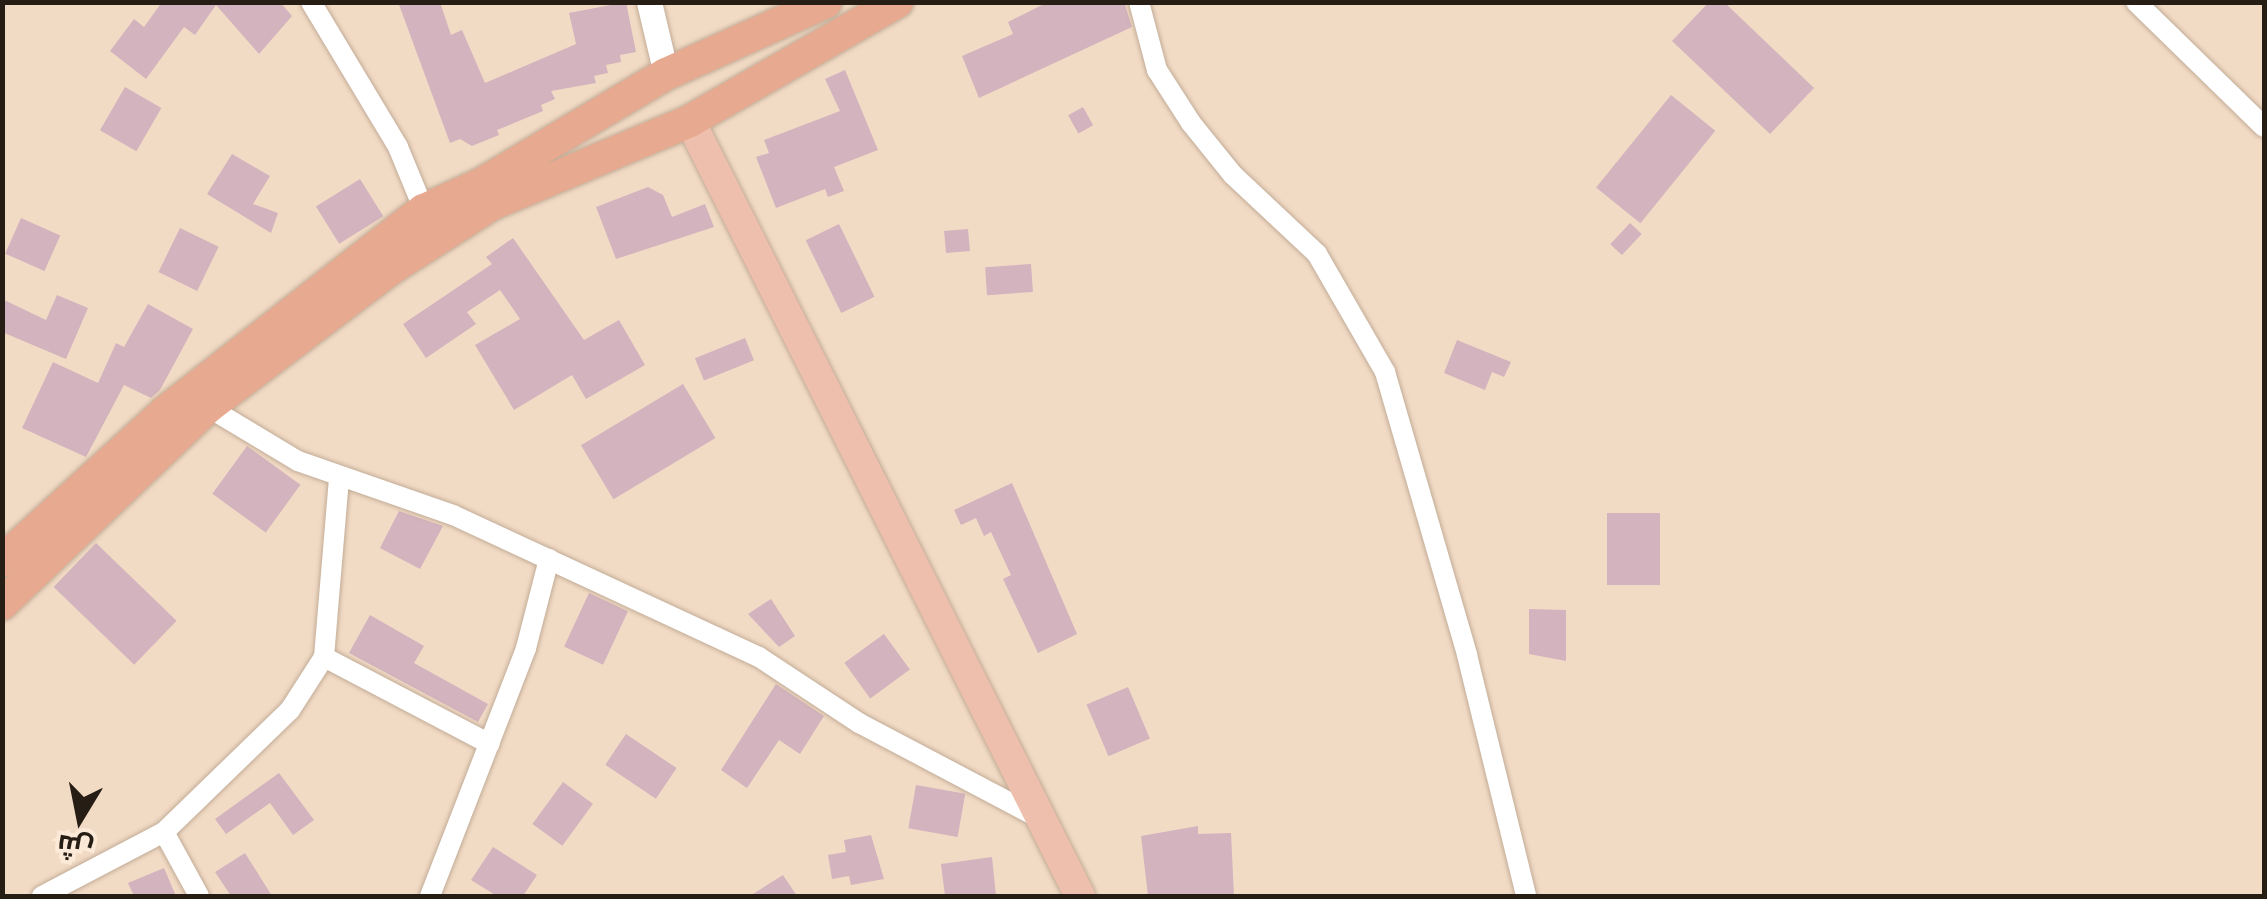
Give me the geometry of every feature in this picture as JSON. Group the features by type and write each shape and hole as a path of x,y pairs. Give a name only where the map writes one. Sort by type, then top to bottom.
{"highway":[{"path":"2,604 208,406 488,194 666,74 826,2"},
{"path":"2,561 165,412 424,210 488,194 690,121 896,2"},
{"path":"730,48 748,88"},
{"path":"620,102 639,142"}],"main road":[{"path":"690,121 1080,896"}],"street":[{"path":"311,2 398,147 424,210"},
{"path":"649,2 666,74"},
{"path":"1140,2 1157,70 1191,123 1233,175 1317,254 1385,372 1468,654 1526,896"},
{"path":"2136,2 2264,127"},
{"path":"208,406 267,445 338,477 453,515 759,657 859,724 1042,820"},
{"path":"42,896 164,832 254,749 324,656 338,477"},
{"path":"430,896 526,648 550,559"},
{"path":"324,656 490,744"},
{"path":"164,832 199,896"}],"building":[{"path":"162,2 280,2 292,16 259,54 216,5 195,35 184,27 146,79 110,51 134,19 144,27"},
{"path":"398,2 440,2 451,35 462,30 485,83 576,44 569,13 626,2 636,52 620,55 621,62 606,65 608,73 594,76 596,83 551,91 555,99 541,105 543,111 497,130 499,135 472,146 460,139 450,143"},
{"path":"1048,2 1124,2 1132,27 979,98 962,56 1013,34 1008,22"},
{"path":"1709,2 1724,2 1814,88 1770,134 1672,41"},
{"path":"845,70 878,150 834,167 844,191 828,197 825,189 776,208 756,157 769,153 764,140 840,111 825,79"},
{"path":"125,87 161,108 136,151 100,130"},
{"path":"1671,95 1715,131 1640,223 1596,187"},
{"path":"1083,107 1093,125 1078,134 1068,115"},
{"path":"232,154 270,176 253,204 278,213 271,233 207,194"},
{"path":"360,179 383,216 339,244 316,207"},
{"path":"648,187 663,195 672,217 705,204 714,227 616,259 596,207"},
{"path":"21,218 60,235 44,271 5,254"},
{"path":"1630,223 1642,234 1622,255 1610,244"},
{"path":"839,224 875,297 841,313 806,240"},
{"path":"180,228 219,247 197,291 159,272"},
{"path":"968,229 970,251 946,253 944,231"},
{"path":"513,238 584,340 619,320 645,365 586,399 572,375 514,410 475,345 520,319 500,290 467,312 476,324 426,358 403,324 492,264 486,257"},
{"path":"1031,264 1033,292 987,295 985,267"},
{"path":"57,295 88,308 66,359 2,332 2,299 46,320"},
{"path":"148,304 193,329 160,390 151,398 124,385 86,457 22,428 53,362 98,383 116,343 124,347"},
{"path":"745,338 754,360 704,380 695,358"},
{"path":"1457,340 1511,362 1504,377 1492,372 1485,390 1444,373"},
{"path":"683,384 715,438 613,499 581,445"},
{"path":"247,446 300,485 266,533 212,494"},
{"path":"1012,483 1077,634 1038,653 1003,579 1011,575 991,532 984,536 976,518 961,525 954,510"},
{"path":"399,511 443,526 420,569 380,548"},
{"path":"1607,513 1660,513 1660,585 1607,585"},
{"path":"96,543 177,621 134,665 54,587"},
{"path":"589,593 628,611 603,665 564,646"},
{"path":"771,599 795,636 779,647 748,614"},
{"path":"1529,609 1566,610 1566,661 1529,654"},
{"path":"370,615 424,646 414,663 488,704 478,722 349,653"},
{"path":"884,634 910,670 870,698 844,663"},
{"path":"776,684 824,716 800,754 779,740 747,788 721,770"},
{"path":"1128,687 1150,739 1108,756 1087,705"},
{"path":"626,734 677,768 656,799 605,765"},
{"path":"279,773 314,820 293,835 270,803 226,834 215,819"},
{"path":"563,782 593,804 562,846 532,824"},
{"path":"916,785 965,794 958,837 908,828"},
{"path":"1198,826 1198,834 1231,833 1234,896 1148,896 1141,836"},
{"path":"871,835 884,879 851,885 849,876 832,879 828,855 846,852 844,840"},
{"path":"493,847 537,875 523,896 497,896 471,880"},
{"path":"245,853 272,896 231,896 215,872"},
{"path":"992,857 996,896 945,896 941,864"},
{"path":"164,868 176,896 134,896 128,883"},
{"path":"783,875 797,896 750,896"}]}
